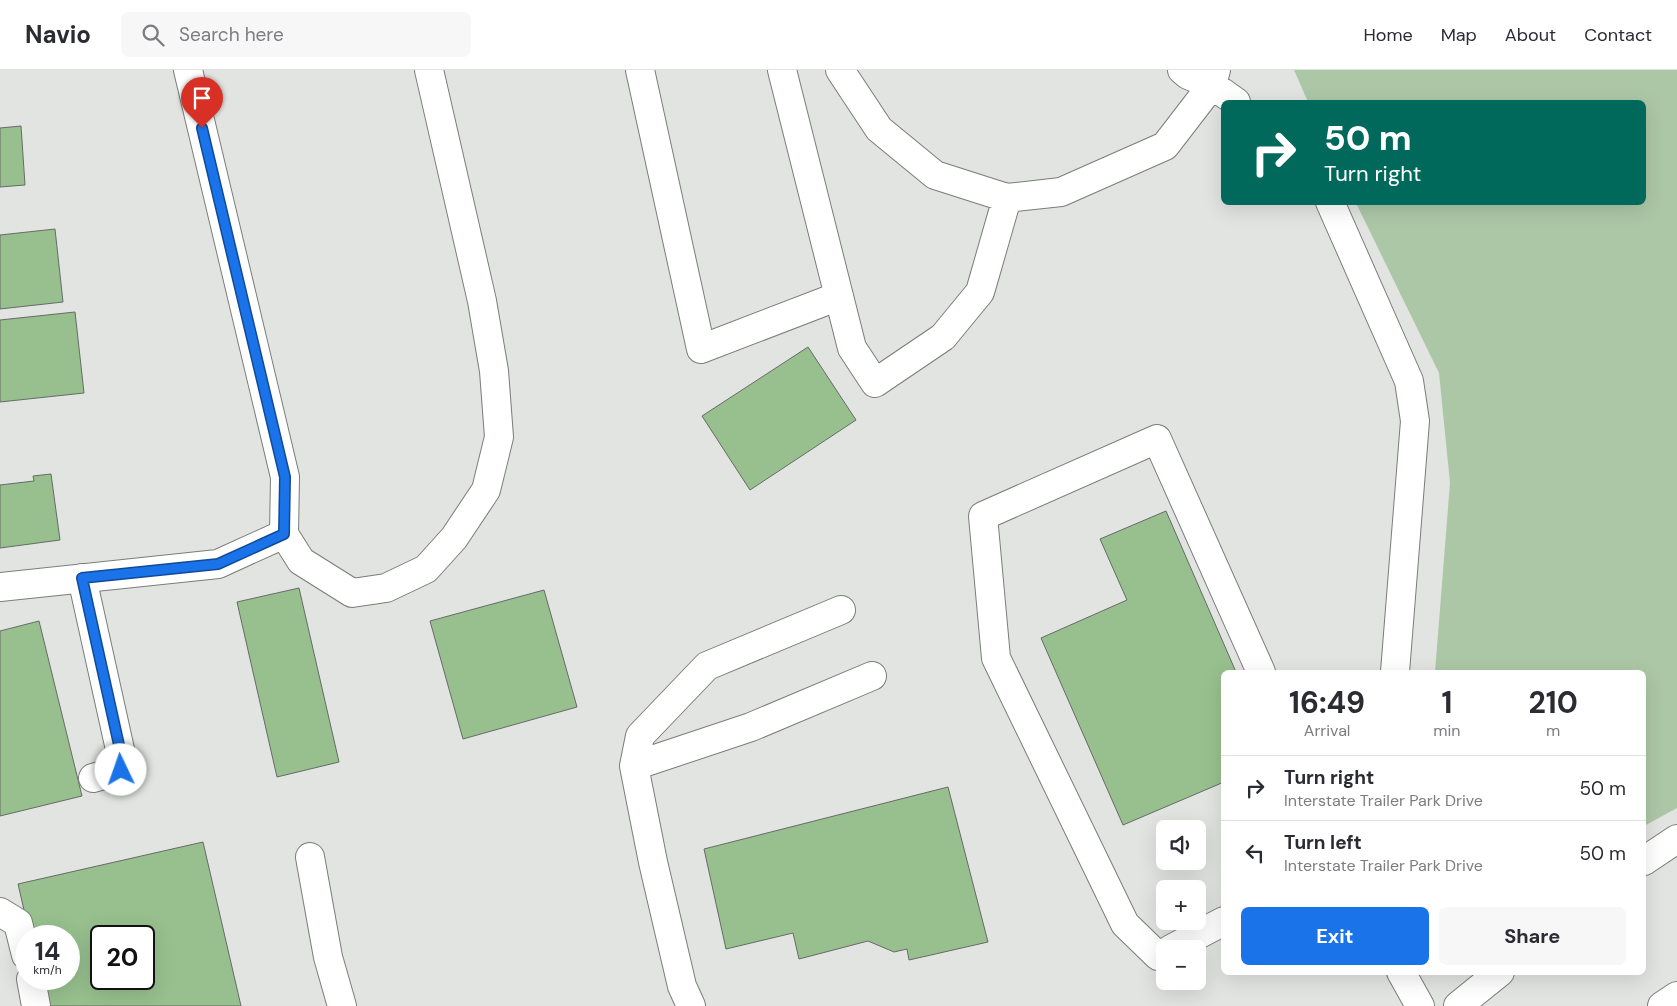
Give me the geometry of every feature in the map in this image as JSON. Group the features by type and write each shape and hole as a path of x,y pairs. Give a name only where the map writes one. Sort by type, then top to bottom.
{"street":[{"path":"188,70 285,477 284,534 301,561 352,593 386,588 426,569 454,538 486,490 499,437 494,371 482,301 429,70"},
{"path":"640,70 701,349 839,296"},
{"path":"782,70 852,348 875,383 943,337 980,292 1007,198"},
{"path":"840,70 879,129 935,175 1007,198 1061,192 1165,146 1214,78"},
{"path":"1182,70 1188,75 1214,78 1234,100"},
{"path":"1331,205 1409,381 1415,420 1395,670"},
{"path":"1156,954 1125,924 996,658 983,516 1157,439 1260,670"},
{"path":"0,587 218,564 284,534"},
{"path":"82,578 123,763 121,770 93,778"},
{"path":"691,1006 682,986 653,862 634,766 640,736 708,666 841,610"},
{"path":"634,766 751,727 872,676"},
{"path":"1646,860 1677,839"},
{"path":"310,857 328,957 342,1006"},
{"path":"0,912 18,925"},
{"path":"1188,940 1221,923"},
{"path":"1403,975 1420,1006"},
{"path":"1458,1006 1496,975"},
{"path":"33,990 36,1006"},
{"path":"1662,1006 1677,996"}],"green space":[{"path":"1294,70 1677,70 1677,808 1646,825 1646,670 1435,670 1450,483 1439,373 1357,205 1646,205 1646,100 1307,100"}],"building":[{"path":"21,126 25,185 0,187 0,128"},
{"path":"55,229 63,302 0,309 0,235"},
{"path":"75,312 84,393 0,402 0,320"},
{"path":"808,347 856,420 750,490 702,416"},
{"path":"51,474 60,540 0,548 0,485 34,481 33,476"},
{"path":"1166,511 1235,670 1221,670 1221,783 1123,825 1041,638 1127,600 1100,539"},
{"path":"299,588 339,762 277,777 237,602"},
{"path":"544,590 577,707 463,739 430,621"},
{"path":"39,621 82,796 0,816 0,631"},
{"path":"948,787 988,942 909,960 907,949 894,952 868,941 799,959 793,933 726,949 704,849"},
{"path":"203,842 241,1006 46,1006 42,990 80,990 80,925 27,925 18,884"}],"route":[{"path":"121,770 123,763 82,578 218,564 284,534 285,477 202,128"}]}
